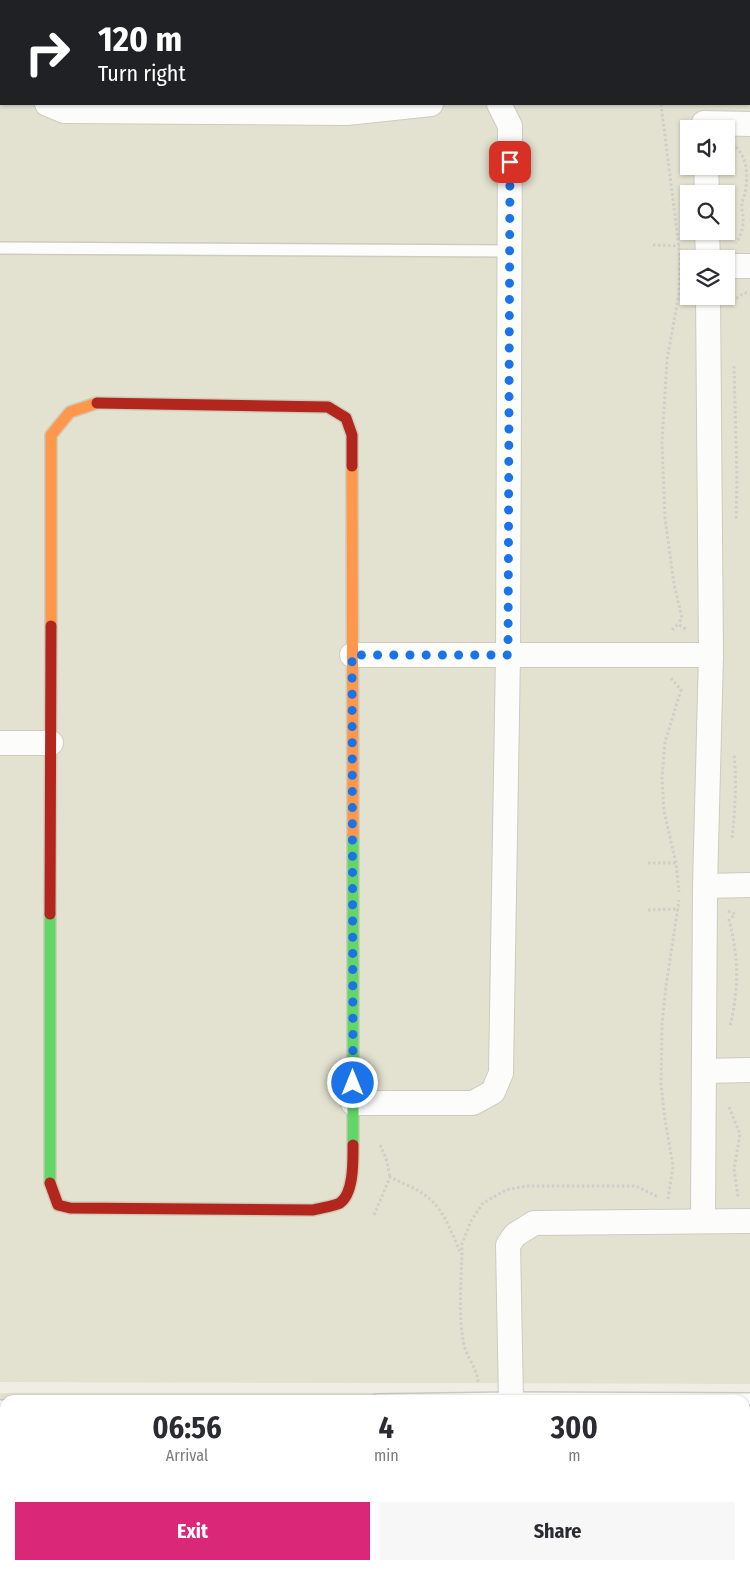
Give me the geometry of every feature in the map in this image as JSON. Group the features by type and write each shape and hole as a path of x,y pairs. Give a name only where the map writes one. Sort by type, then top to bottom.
{"street":[{"path":"49,105 64,111 155,108 281,108 347,113 423,105"},
{"path":"353,1102 473,1102 493,1092 502,1073 508,655 510,126 500,105"},
{"path":"703,119 750,124"},
{"path":"735,259 750,266"},
{"path":"703,1222 705,886 718,305"},
{"path":"97,403 328,408 346,418 352,435 353,1102 352,1169 349,1192 340,1203 313,1210 70,1208 58,1204 50,1185 51,743 51,435 70,412 97,403"},
{"path":"352,655 711,655"},
{"path":"0,743 51,743"},
{"path":"705,886 750,885"},
{"path":"704,1071 750,1070"},
{"path":"511,1395 508,1246 515,1235 534,1224 703,1222 744,1211"}],"lane":[{"path":"0,248 510,251"}],"path":[{"path":"661,105 666,158 674,198 679,246 679,293 667,360 662,442 664,518 674,584 682,618 678,624"},
{"path":"734,250 741,237 744,218 742,204 745,193 746,173 745,161 740,151 735,147"},
{"path":"653,245 685,246"},
{"path":"735,298 744,293 750,293"},
{"path":"668,1200 672,1166 661,1084 662,1024 680,896 676,863 664,811 662,778 664,742 681,690 676,684"},
{"path":"648,863 683,863"},
{"path":"648,910 683,909"},
{"path":"725,909 735,914 729,920 735,943 738,981 729,1029"},
{"path":"729,1105 740,1134 734,1169 744,1211"},
{"path":"374,1215 382,1201 390,1177 386,1158 377,1138"},
{"path":"390,1177 414,1189 431,1201 444,1217 462,1254"}],"shaded area":[{"path":"0,105 750,105 750,1384 0,1382"},
{"path":"0,1393 750,1393 750,1395 0,1395"}],"traffic: fast":[{"path":"353,835 353,1145"},
{"path":"50,914 50,1183"}],"traffic: slow":[{"path":"51,626 51,435 70,412 97,403"},
{"path":"352,466 353,835"}],"traffic: jam":[{"path":"97,403 328,407 346,418 352,435 352,466"},
{"path":"50,914 51,626"},
{"path":"50,1183 58,1205 70,1208 313,1210 338,1204 345,1198 352,1176 353,1145"}],"route":[{"path":"353,1083 352,655 508,655 510,162"}]}
